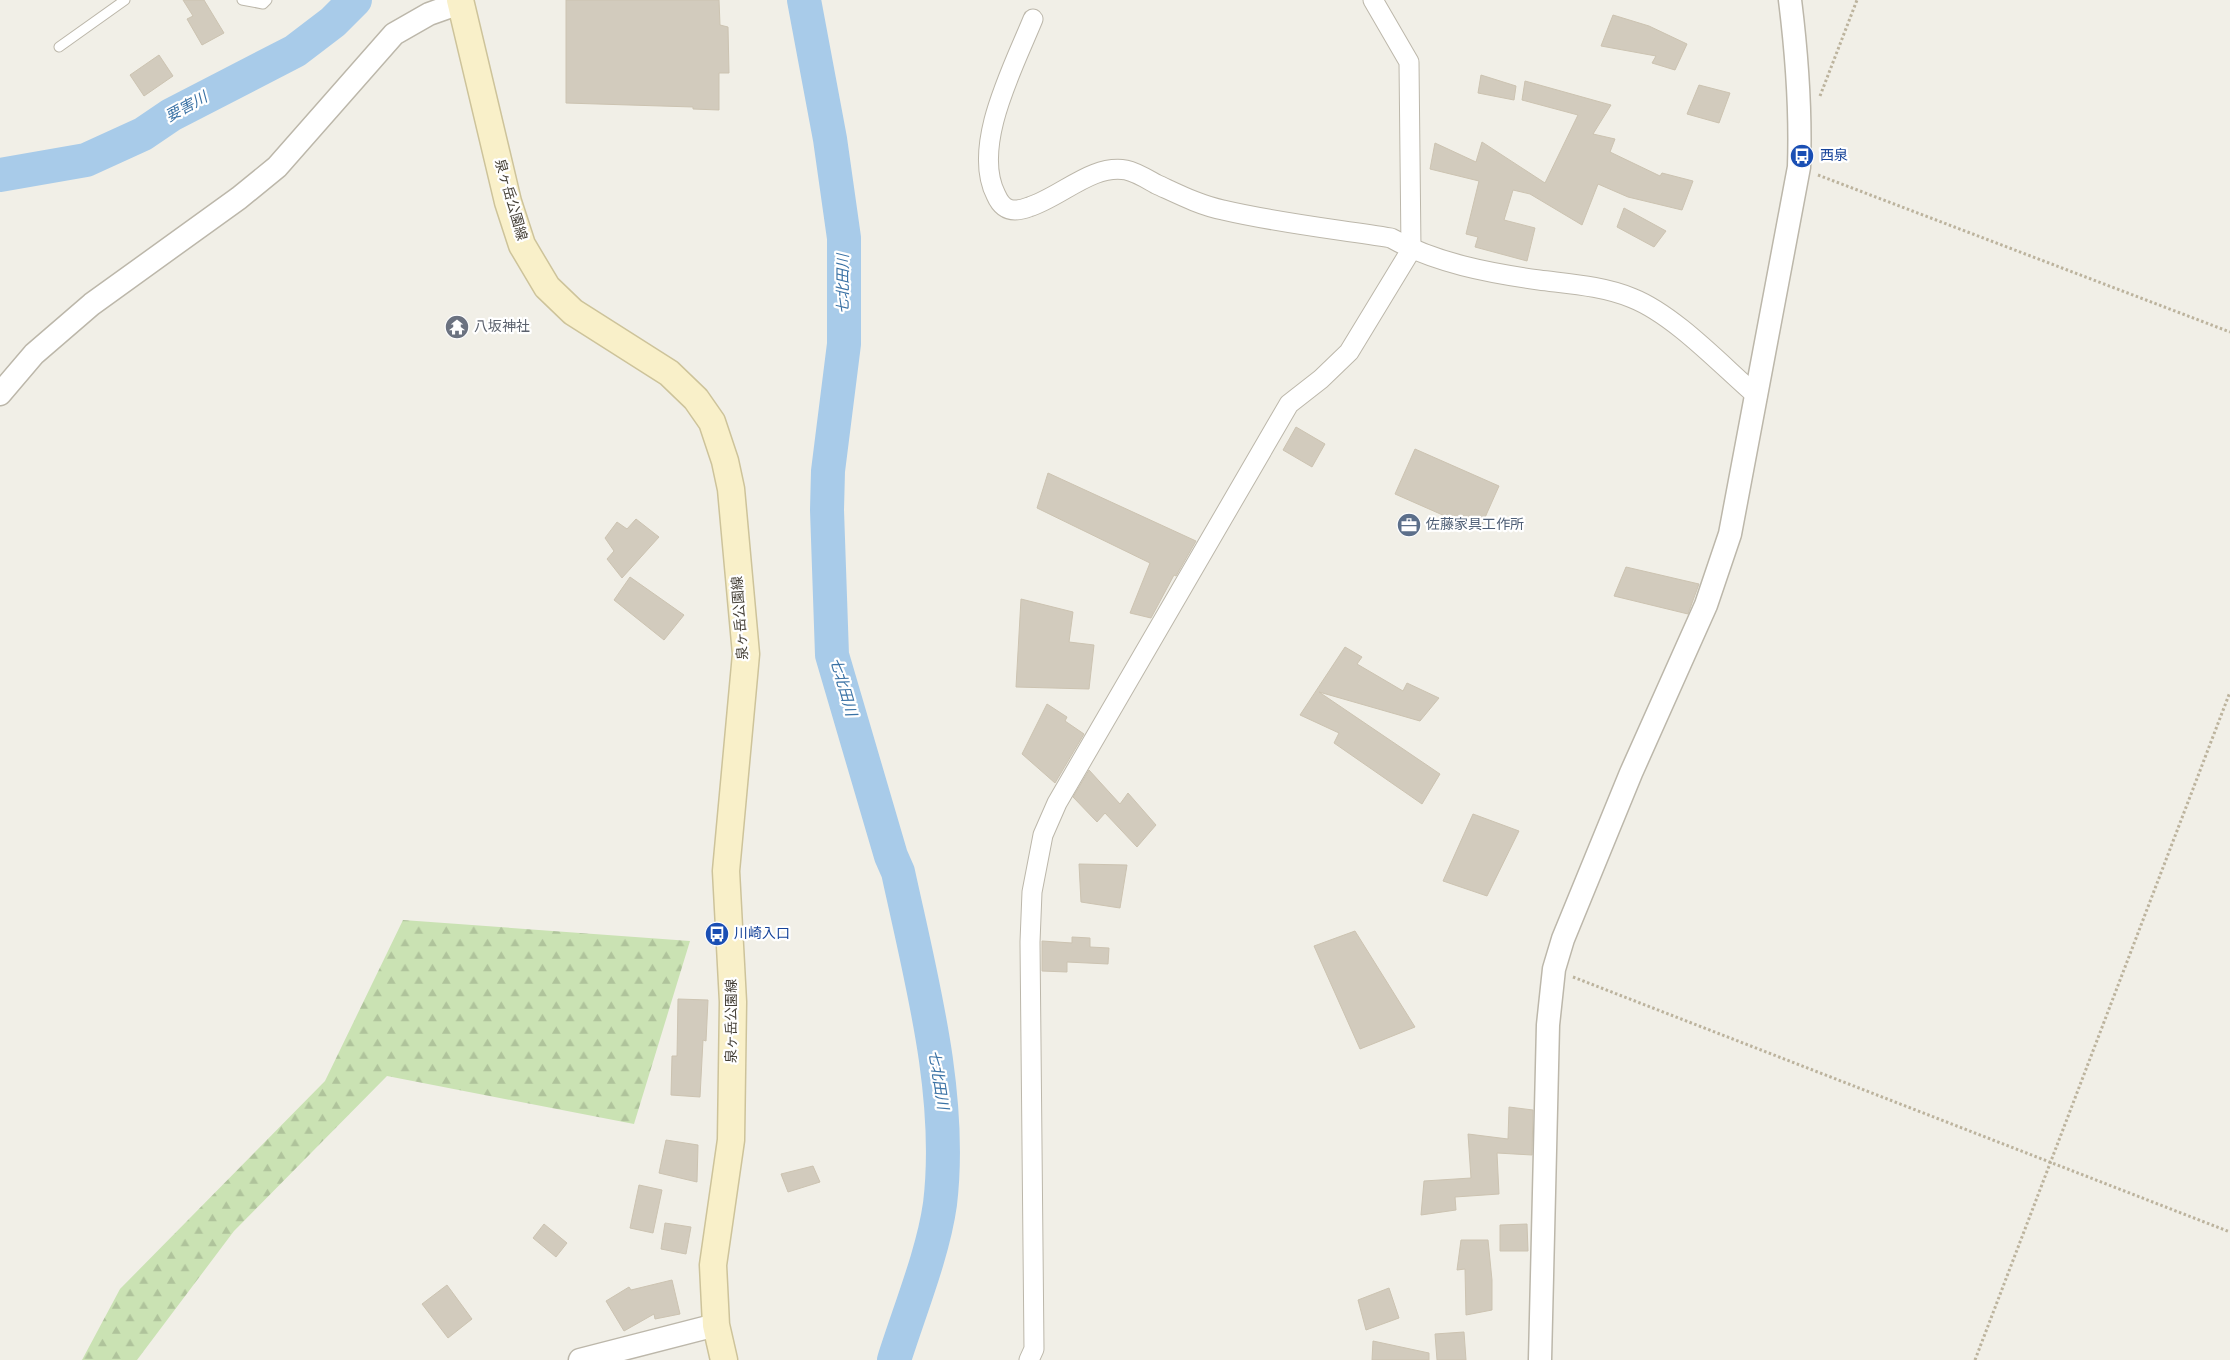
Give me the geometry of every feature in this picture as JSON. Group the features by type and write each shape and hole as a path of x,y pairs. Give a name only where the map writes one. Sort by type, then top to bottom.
{"main road":[{"name":"泉ヶ岳公園線","path":"460,2 508,202 522,244 547,287 573,312 669,373 696,399 712,422 725,461 731,489 746,654 726,872 733,1002 731,1140 713,1265 716,1325 724,1360"}],"street":[{"path":"1029,1360 1034,1349 1030,942 1032,892 1043,835 1057,803 1289,404 1321,379 1349,352 1411,250 1409,62 1373,0"},
{"path":"1540,1360 1548,1025 1554,969 1563,938 1631,773 1706,605 1730,534 1799,168 1801,119 1798,68 1790,0"},
{"path":"0,394 34,354 92,304 231,204 278,167 394,34 429,14 460,2"},
{"path":"1033,20 1002,96 992,133 989,179 999,203 1004,208 1012,211 1031,207 1103,170 1129,170 1190,200 1222,210 1391,238 1411,250 1456,263 1536,279 1587,286 1632,298 1672,322 1757,396"},
{"path":"580,1360 716,1325"}],"lane":[{"path":"59,47 126,0"},
{"path":"242,0 263,4 267,0"}],"path":[{"path":"1801,119 1819,98 1857,0"},
{"path":"1799,168 2230,332"},
{"path":"1975,1360 2230,692"},
{"path":"1554,969 2051,1164 2230,1232"}],"green space":[{"path":"403,920 690,941 634,1124 387,1076 234,1231 137,1360 82,1360 120,1289 325,1081"}],"building":[{"path":"183,0 204,0 224,33 202,45 187,19 193,16"},
{"path":"566,0 719,0 720,25 728,27 729,73 719,73 719,110 693,109 693,107 566,103"},
{"path":"1613,15 1649,26 1687,44 1675,70 1652,63 1656,56 1601,46"},
{"path":"159,55 173,76 144,96 130,75"},
{"path":"1481,75 1516,86 1514,100 1478,93"},
{"path":"1525,81 1611,105 1593,134 1615,139 1610,152 1660,176 1662,173 1693,181 1682,210 1628,197 1598,184 1582,225 1530,194 1513,190 1504,220 1535,228 1527,261 1475,247 1478,237 1466,234 1479,181 1430,169 1435,143 1476,162 1482,142 1545,183 1578,115 1522,100"},
{"path":"1699,85 1730,93 1719,123 1687,114"},
{"path":"1624,208 1666,231 1654,247 1617,227"},
{"path":"1296,427 1325,444 1312,467 1283,450"},
{"path":"1415,449 1499,486 1479,531 1395,494"},
{"path":"1048,473 1196,541 1176,576 1174,575 1151,618 1130,613 1150,563 1037,508"},
{"path":"636,519 659,537 622,578 607,559 614,551 605,538 617,522 627,529"},
{"path":"1626,567 1699,584 1688,614 1614,596"},
{"path":"630,577 684,615 664,640 614,600"},
{"path":"1021,599 1073,612 1069,642 1094,645 1089,689 1016,687"},
{"path":"1345,647 1362,657 1357,664 1403,691 1407,683 1439,698 1420,721 1319,692 1440,774 1422,804 1334,743 1339,733 1300,715"},
{"path":"1047,704 1067,717 1065,721 1084,734 1055,783 1022,754"},
{"path":"1089,770 1120,804 1128,793 1156,825 1137,847 1105,813 1097,822 1073,797"},
{"path":"1473,814 1519,831 1487,896 1443,881"},
{"path":"1079,864 1127,865 1120,908 1081,902"},
{"path":"1355,931 1415,1027 1360,1049 1314,946"},
{"path":"1072,937 1090,938 1090,947 1109,948 1108,964 1067,962 1067,972 1042,971 1042,941 1072,943"},
{"path":"678,999 708,1000 706,1041 703,1040 700,1097 671,1095 672,1056 677,1056"},
{"path":"1509,1107 1533,1110 1532,1155 1497,1153 1499,1194 1455,1197 1456,1210 1421,1215 1424,1181 1471,1178 1468,1134 1508,1139"},
{"path":"666,1140 698,1145 697,1182 659,1173"},
{"path":"813,1166 820,1182 788,1192 781,1174"},
{"path":"639,1185 662,1190 653,1233 630,1228"},
{"path":"665,1223 691,1227 686,1254 661,1249"},
{"path":"544,1224 567,1243 556,1257 533,1238"},
{"path":"1527,1224 1528,1251 1500,1251 1500,1225"},
{"path":"1461,1240 1488,1240 1492,1280 1492,1310 1466,1315 1465,1269 1457,1270"},
{"path":"672,1280 680,1314 655,1319 654,1314 624,1331 606,1301 629,1287 631,1290"},
{"path":"447,1285 472,1319 448,1338 422,1304"},
{"path":"1389,1288 1399,1318 1366,1330 1358,1300"},
{"path":"1464,1332 1466,1360 1437,1360 1435,1334"},
{"path":"1373,1341 1429,1353 1429,1360 1372,1360"}],"waterway":[{"name":"要害川","path":"0,175 86,160 143,134 171,115 295,51 333,22 355,0"},
{"name":"七北田川","path":"804,0 830,139 844,238 844,344 828,471 827,510 832,655 891,856 898,872 925,995 938,1079 942,1121 943,1163 937,1223 894,1360"}],"place":[{"name":"西泉","path":"1802,156"},
{"name":"八坂神社","path":"457,327"},
{"name":"佐藤家具工作所","path":"1409,525"},
{"name":"川崎入口","path":"717,934"}]}
